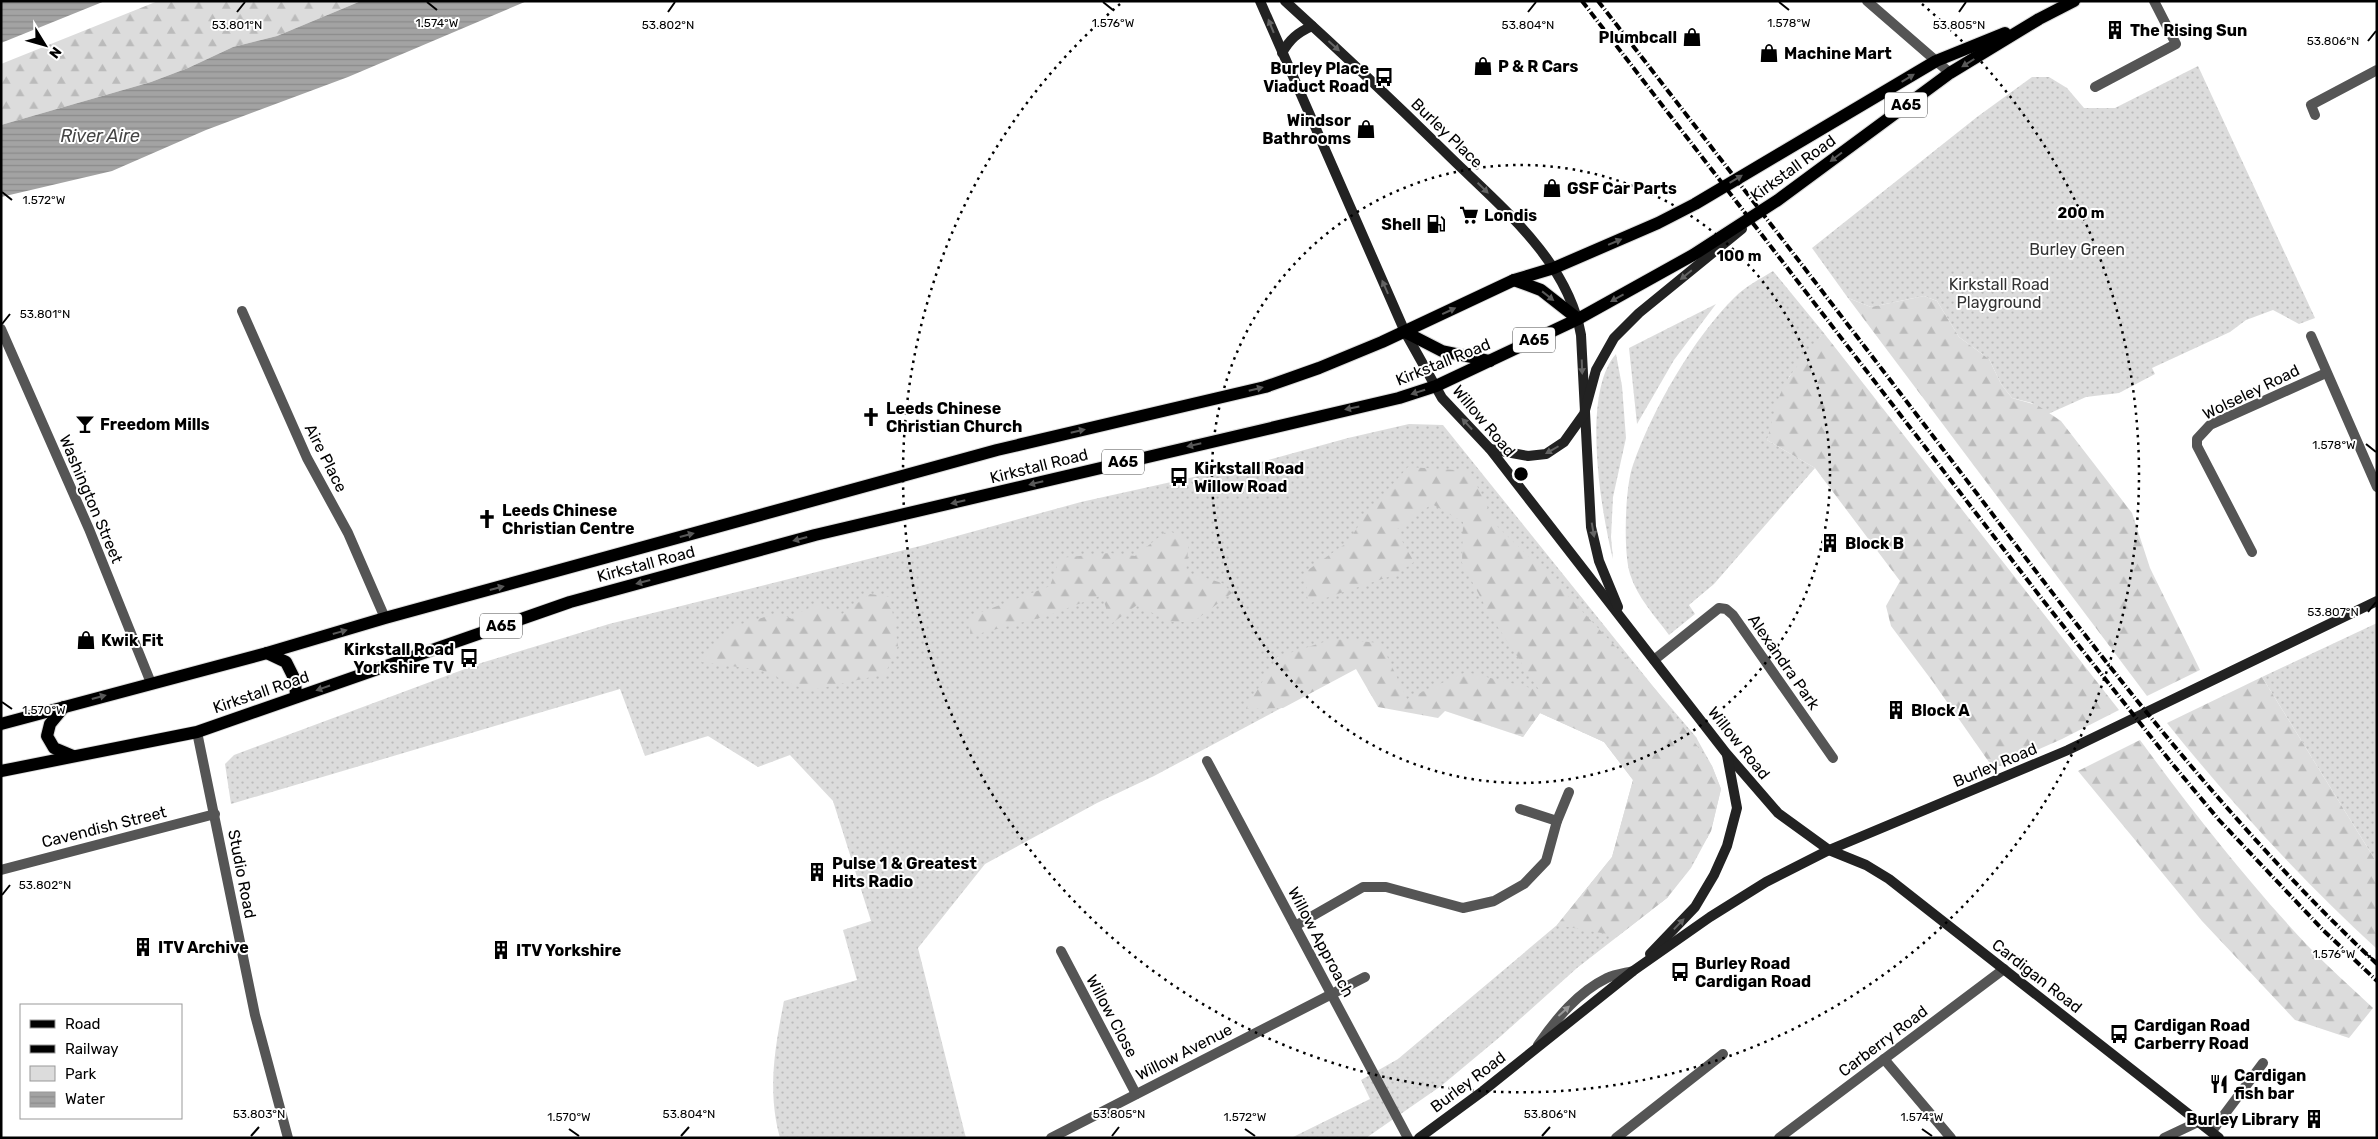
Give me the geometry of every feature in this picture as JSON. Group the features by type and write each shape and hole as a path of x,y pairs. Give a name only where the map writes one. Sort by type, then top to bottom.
{"main road":[{"name":"Kirkstall Road","path":"1,771 197,732 570,602 815,535 1399,398 1436,386 1578,319 1693,255 1778,200 1950,73 2040,19 2074,1"},
{"name":"Kirkstall Road","path":"1,724 268,653 385,618 997,450 1265,387 1320,368 1405,332 1514,280 1554,268 1658,223 1695,204 1936,61 2040,19"},
{"path":"1514,280 1541,290 1578,319"},
{"path":"1405,332 1442,351 1490,361"},
{"path":"268,653 286,662 295,680 296,697"},
{"path":"64,707 50,724 47,736 54,748 73,756"}],"street":[{"path":"1260,1 1405,332"},
{"name":"Burley Place","path":"1285,1 1368,76 1514,218 1554,268 1578,319"},
{"path":"1867,1 1950,73"},
{"path":"2095,87 2176,44 2154,1"},
{"path":"1282,53 1289,40 1298,32 1312,26"},
{"path":"2315,114 2311,105 2377,70"},
{"path":"1490,449 1528,456 1546,454 1564,442 1584,414 1596,370 1614,338 1639,313 1778,200"},
{"name":"Aire Place","path":"242,311 307,458 348,533 385,618"},
{"name":"Willow Road","path":"1578,319 1581,335 1584,414 1592,527 1599,561 1622,617"},
{"name":"Washington Street","path":"1,329 88,528 151,683"},
{"name":"Willow Road","path":"1405,332 1442,398 1490,449 1726,753 1778,812 1829,850"},
{"name":"Wolseley Road","path":"2311,336 2377,487"},
{"name":"Wolseley Road","path":"2252,552 2197,446 2197,439 2210,425 2326,373"},
{"name":"Burley Road","path":"1419,1138 1633,971 1710,917 1750,892 1829,850 2068,750 2377,601"},
{"name":"Alexandra Park","path":"1654,660 1719,608 1726,609 1733,615 1833,758"},
{"name":"Studio Road","path":"197,732 255,1015 288,1138"},
{"path":"1633,971 1695,907 1727,846 1737,808 1726,753"},
{"name":"Willow Approach","path":"1207,761 1408,1138"},
{"path":"1295,926 1363,887 1386,887 1463,908 1494,900 1524,884 1546,861 1557,822 1569,792"},
{"path":"1520,809 1557,822"},
{"name":"Cavendish Street","path":"1,870 215,814"},
{"name":"Cardigan Road","path":"1829,850 1866,865 1888,879 2216,1135"},
{"name":"Willow Close","path":"1061,951 1136,1094"},
{"name":"Carberry Road","path":"1779,1138 2004,969"},
{"name":"Willow Avenue","path":"1051,1138 1365,977"},
{"path":"1616,1138 1723,1054"},
{"path":"1884,1059 1952,1138"},
{"path":"2216,1135 2262,1063"},
{"path":"2164,1138 2198,1122"}],"green space":[{"path":"158,1 361,1 277,36 233,47 188,68 151,82 1,125 1,64"},
{"name":"Burley Green","path":"2198,66 2315,318 2299,324 2273,310 2246,320 2230,332 2152,368 2155,374 2119,393 2086,397 2048,414 2032,403 2012,398 2001,384 1989,359 1959,337 1937,301 1924,296 1871,307 1848,298 1812,248 1977,117 2032,77 2049,77 2067,88 2084,108 2115,108"},
{"path":"1773,271 1823,332 1816,345 1789,377 1767,440 1815,468 1714,584 1689,605 1695,614 1669,635 1637,591 1630,574 1626,551 1626,535 1630,475 1651,421 1676,375 1704,332 1739,293"},
{"path":"1924,296 1937,301 1959,337 1989,359 2001,384 2012,398 2037,405 2061,421 2132,513 2150,568 2200,670 2147,696 1848,298 1871,307"},
{"path":"1716,304 1674,360 1637,424 1629,348"},
{"path":"1823,332 2119,710 2062,739 2001,766 1991,765 1891,626 1886,606 1900,581 1815,468 1767,440 1776,407 1786,383"},
{"path":"1616,354 1622,386 1626,438 1613,497 1611,537 1613,559 1599,483 1597,423 1599,396 1605,372"},
{"path":"1409,424 1443,425 1696,737 1712,766 1721,789 1711,831 1691,868 1667,898 1577,968 1501,1036 1441,1086 1366,1138 1291,1138 1370,1099 1361,1080 1398,1059 1557,925 1612,857 1633,780 1604,742 1540,713 1523,737 1427,697 1398,700 1362,665 1154,776 1097,803 985,864 918,948 966,1138 780,1138 776,1121 773,1086 775,1052 784,1001 857,980 843,930 871,921 833,801 790,755 758,767 708,736 645,756 620,689 231,804 225,764 234,755 481,663 609,624 924,545 1081,502 1257,463 1348,438"},
{"path":"1408,467 1470,471 1496,525 1553,580 1656,690 1712,766 1721,789 1711,831 1686,873 1667,898 1618,936 1557,925 1612,857 1633,780 1604,742 1540,713 1523,737 1445,711 1438,718 1378,707 1356,669 1283,708 1246,709 1277,657 1333,639 1381,643 1407,699 1466,672 1539,690 1490,615 1462,563 1463,522 1432,504 1396,530 1414,562 1397,574 1308,604 1305,572 1348,542 1366,514"},
{"path":"1168,530 1189,541 1186,572 1222,583 1232,593 1193,622 1170,622 1137,605 1111,624 1102,595 1047,616 970,636 971,616 1050,586 1060,558 1109,553 1135,556"},
{"path":"870,594 890,597 898,646 885,674 808,691 761,670 701,662 735,626 778,613 792,619 806,609 816,606 842,614"},
{"path":"2377,623 2377,863 2262,677"},
{"path":"2262,677 2377,863 2377,949 2321,896 2268,840 2167,723"},
{"path":"2140,740 2200,819 2263,896 2315,953 2373,1008 2349,1038 2295,1020 2202,921 2078,771"}],"water":[{"path":"1,1 105,1 1,43"},
{"name":"River Aire","path":"361,1 527,1 348,77 206,130 112,171 1,197 1,125 151,82 188,68 233,47 277,36"}],"railway":[{"path":"1582,1 2042,599 2170,761 2219,820 2323,930 2377,981"},
{"path":"1598,1 2119,678 2218,797 2269,854 2377,964"}],"place":[{"name":"The Rising Sun","path":"2115,30"},
{"name":"Plumbcall","path":"1692,37"},
{"name":"Machine Mart","path":"1769,53"},
{"name":"P & R Cars","path":"1483,66"},
{"name":"Burley Place Viaduct Road","path":"1384,77"},
{"name":"Windsor Bathrooms","path":"1366,129"},
{"name":"GSF Car Parts","path":"1552,188"},
{"name":"Londis","path":"1469,215"},
{"name":"Shell","path":"1436,224"},
{"name":"Leeds Chinese Christian Church","path":"871,417"},
{"name":"Freedom Mills","path":"85,424"},
{"name":"Kirkstall Road Willow Road","path":"1179,477"},
{"name":"Leeds Chinese Christian Centre","path":"487,519"},
{"name":"Block B","path":"1830,543"},
{"name":"Kwik Fit","path":"86,640"},
{"name":"Kirkstall Road Yorkshire TV","path":"469,658"},
{"name":"Block A","path":"1896,710"},
{"name":"Pulse 1 & Greatest Hits Radio","path":"817,872"},
{"name":"ITV Archive","path":"143,947"},
{"name":"ITV Yorkshire","path":"501,950"},
{"name":"Burley Road Cardigan Road","path":"1680,972"},
{"name":"Cardigan Road Carberry Road","path":"2119,1034"},
{"name":"Cardigan fish bar","path":"2219,1084"},
{"name":"Burley Library","path":"2314,1119"}],"park label":[{"name":"Kirkstall Road Playground","path":"1999,293"}]}
